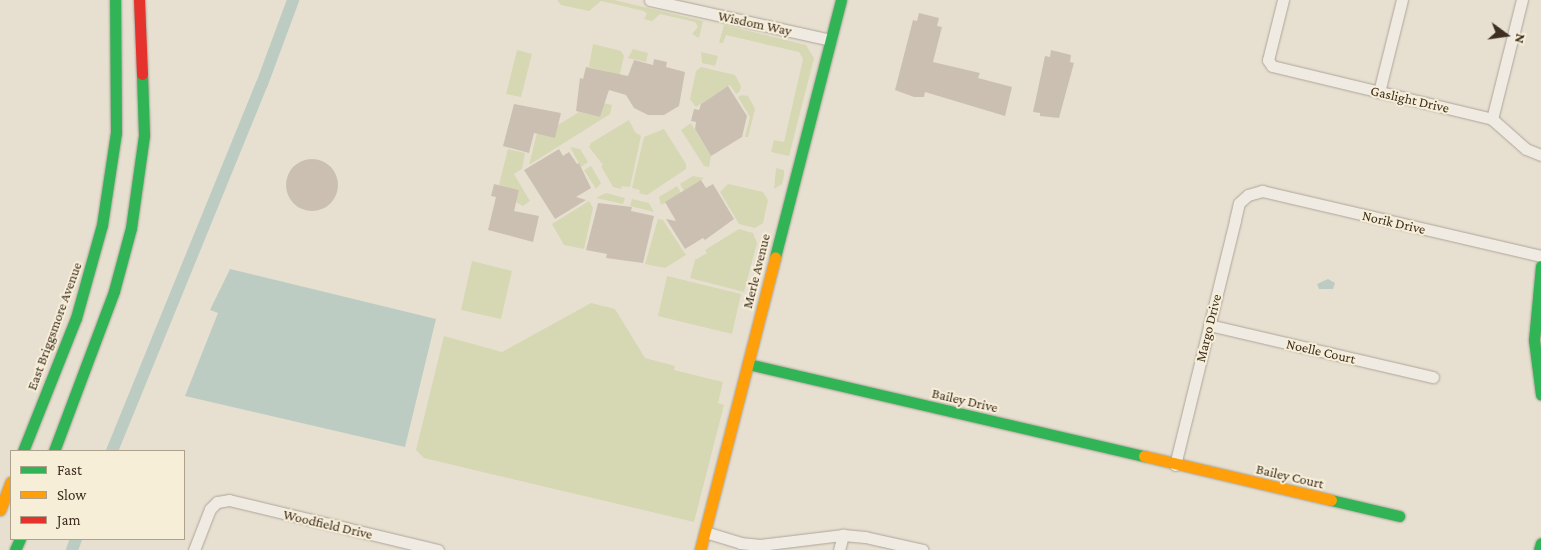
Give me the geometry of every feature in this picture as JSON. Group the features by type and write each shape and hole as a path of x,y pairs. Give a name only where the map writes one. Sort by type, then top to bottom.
{"street":[{"name":"East Briggsmore Avenue","path":"23,450 76,318 102,225 116,132 115,0"},
{"path":"54,450 114,291 131,228 144,135 139,0"},
{"name":"Wisdom Way","path":"650,0 831,40"},
{"name":"Merle Avenue","path":"700,550 841,0"},
{"name":"Gaslight Drive","path":"1283,0 1269,63 1272,66 1492,119 1526,150 1541,155"},
{"path":"1379,92 1402,0"},
{"path":"1492,119 1522,0"},
{"name":"Norik Drive","path":"1248,195 1262,191 1541,256"},
{"name":"Margo Drive","path":"1175,465 1239,203 1248,195"},
{"path":"1541,266 1534,340 1541,395"},
{"name":"Noelle Court","path":"1209,325 1433,377"},
{"name":"Bailey Drive","path":"748,364 1175,465"},
{"name":"Bailey Court","path":"1175,465 1399,516"},
{"path":"0,510 10,485"},
{"name":"Woodfield Drive","path":"194,550 210,508 217,502 229,500 438,550"},
{"path":"705,532 740,543 760,545 843,535 865,537 923,550"},
{"path":"839,550 843,535"},
{"path":"1539,550 1541,543"}],"green space":[{"path":"557,0 614,0 703,21 699,38 692,34 698,27 695,22 660,14 652,21 644,19 647,14 644,11 601,1 589,11 561,5"},
{"path":"724,25 806,45 814,58 789,156 771,152 774,140 784,142 803,59 799,52 726,35 723,43 719,43"},
{"path":"593,44 621,51 624,56 617,87 607,84 610,72 589,67"},
{"path":"633,49 648,53 646,62 628,58"},
{"path":"517,50 532,54 521,97 506,94"},
{"path":"701,52 718,56 715,66 702,63"},
{"path":"701,67 735,75 741,86 740,91 736,94 730,85 696,107 690,99 696,71"},
{"path":"742,95 748,96 755,109 748,137 745,137 750,117 738,97"},
{"path":"603,103 612,105 610,114 529,165 540,121 558,125 579,112 600,117"},
{"path":"629,120 635,132 641,136 630,187 622,186 621,189 613,187 601,166 603,165 589,147 591,143"},
{"path":"691,123 711,156 709,167 704,166 681,130"},
{"path":"664,129 686,164 686,169 647,195 639,193 640,190 632,188 644,137"},
{"path":"570,147 580,149 588,162 581,167"},
{"path":"508,149 525,153 522,169 514,174 530,201 523,206 516,202 519,190 499,185"},
{"path":"591,166 601,183 596,189 584,170"},
{"path":"776,168 784,170 784,176 782,184 774,189"},
{"path":"693,176 704,178 684,191 680,184"},
{"path":"728,184 763,192 768,200 763,223 755,228 739,224 720,192"},
{"path":"677,186 681,193 661,205 659,197"},
{"path":"606,193 625,198 623,204 596,198"},
{"path":"632,199 649,203 654,212 630,206"},
{"path":"589,201 593,208 584,249 564,245 552,224"},
{"path":"658,219 663,220 686,255 665,268 645,264"},
{"path":"739,229 753,233 757,243 744,292 690,278 695,260 707,253 705,250"},
{"path":"472,261 512,271 501,319 461,310"},
{"path":"667,276 741,294 732,334 658,316"},
{"path":"591,303 615,309 645,358 675,366 674,370 723,382 718,403 724,405 694,522 424,458 416,450 444,336 502,352"}],"shaded area":[{"path":"230,269 436,319 405,447 185,396 218,313 210,310"},
{"path":"1328,279 1335,283 1333,289 1319,289 1317,284"}],"building":[{"path":"919,13 939,18 937,26 942,27 933,62 980,73 978,78 1012,87 1005,116 925,92 924,97 914,97 895,90 913,20 917,21"},
{"path":"1051,50 1071,55 1070,62 1074,63 1059,118 1040,116 1040,113 1033,112 1045,56 1050,57"},
{"path":"654,59 667,62 666,67 685,72 679,106 664,115 648,115 634,108 626,95 609,90 600,117 576,111 580,78 583,79 586,67 628,76 634,60 653,65"},
{"path":"728,86 747,116 742,137 711,156 695,129 696,122 691,121 694,109 699,110 701,104"},
{"path":"514,104 561,113 555,138 534,133 529,153 503,146"},
{"path":"559,149 563,156 569,152 577,164 579,163 591,188 576,197 586,200 555,219 524,170"},
{"path":"307,159 317,159 331,166 338,180 338,190 331,204 317,211 307,211 297,207 290,200 286,190 286,180 290,170 297,163"},
{"path":"701,180 706,188 713,184 734,219 705,240 703,238 685,249 666,219 676,221 665,202"},
{"path":"494,184 519,190 514,211 539,216 533,242 488,230 496,197 491,196"},
{"path":"598,203 632,207 631,211 654,216 643,263 606,258 607,254 586,250"}],"waterway":[{"path":"112,450 262,84 293,0"},
{"path":"72,550 76,540"}],"traffic: fast":[{"path":"23,450 76,318 102,225 116,132 115,0"},
{"path":"775,257 841,0"},
{"path":"54,450 114,291 131,228 144,135 142,74"},
{"path":"1541,266 1534,340 1541,395"},
{"path":"748,364 1144,456"},
{"path":"1331,500 1399,516"},
{"path":"15,550 20,540"},
{"path":"1539,550 1541,543"}],"traffic: slow":[{"path":"700,550 775,257"},
{"path":"1144,456 1331,500"},
{"path":"0,510 10,485"}],"traffic: jam":[{"path":"139,0 142,74"}]}
